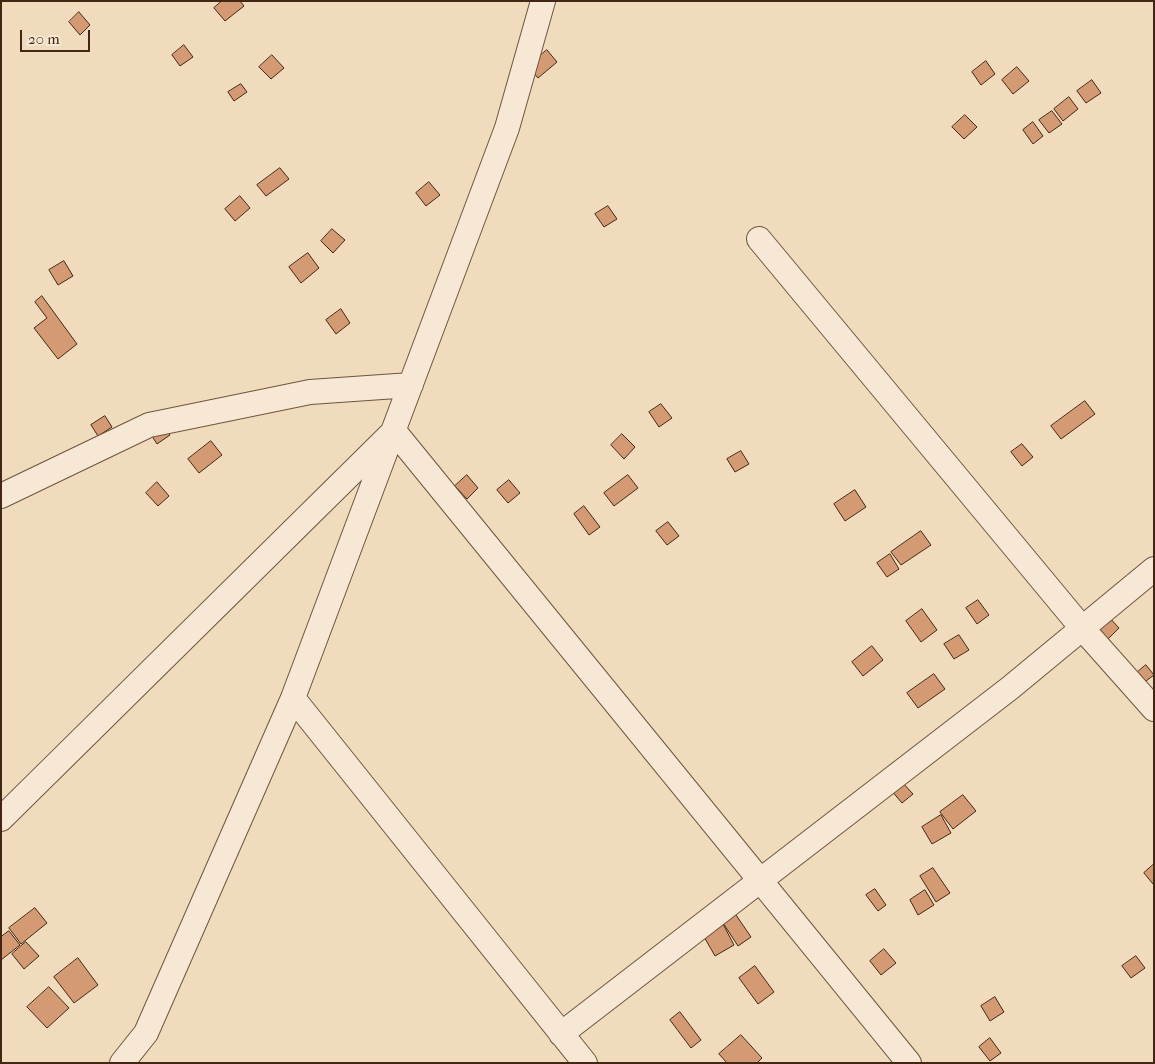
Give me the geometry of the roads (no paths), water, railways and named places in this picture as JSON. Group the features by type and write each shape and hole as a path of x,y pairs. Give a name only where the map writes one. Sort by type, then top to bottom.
{"street":[{"path":"122,1063 146,1033 294,698 507,128 543,1"},
{"path":"759,239 1082,628 1154,709"},
{"path":"1,496 149,425 310,392 411,385"},
{"path":"1,819 394,431"},
{"path":"394,431 909,1063"},
{"path":"562,1034 1010,688 1154,569"},
{"path":"294,698 585,1063"}]}
